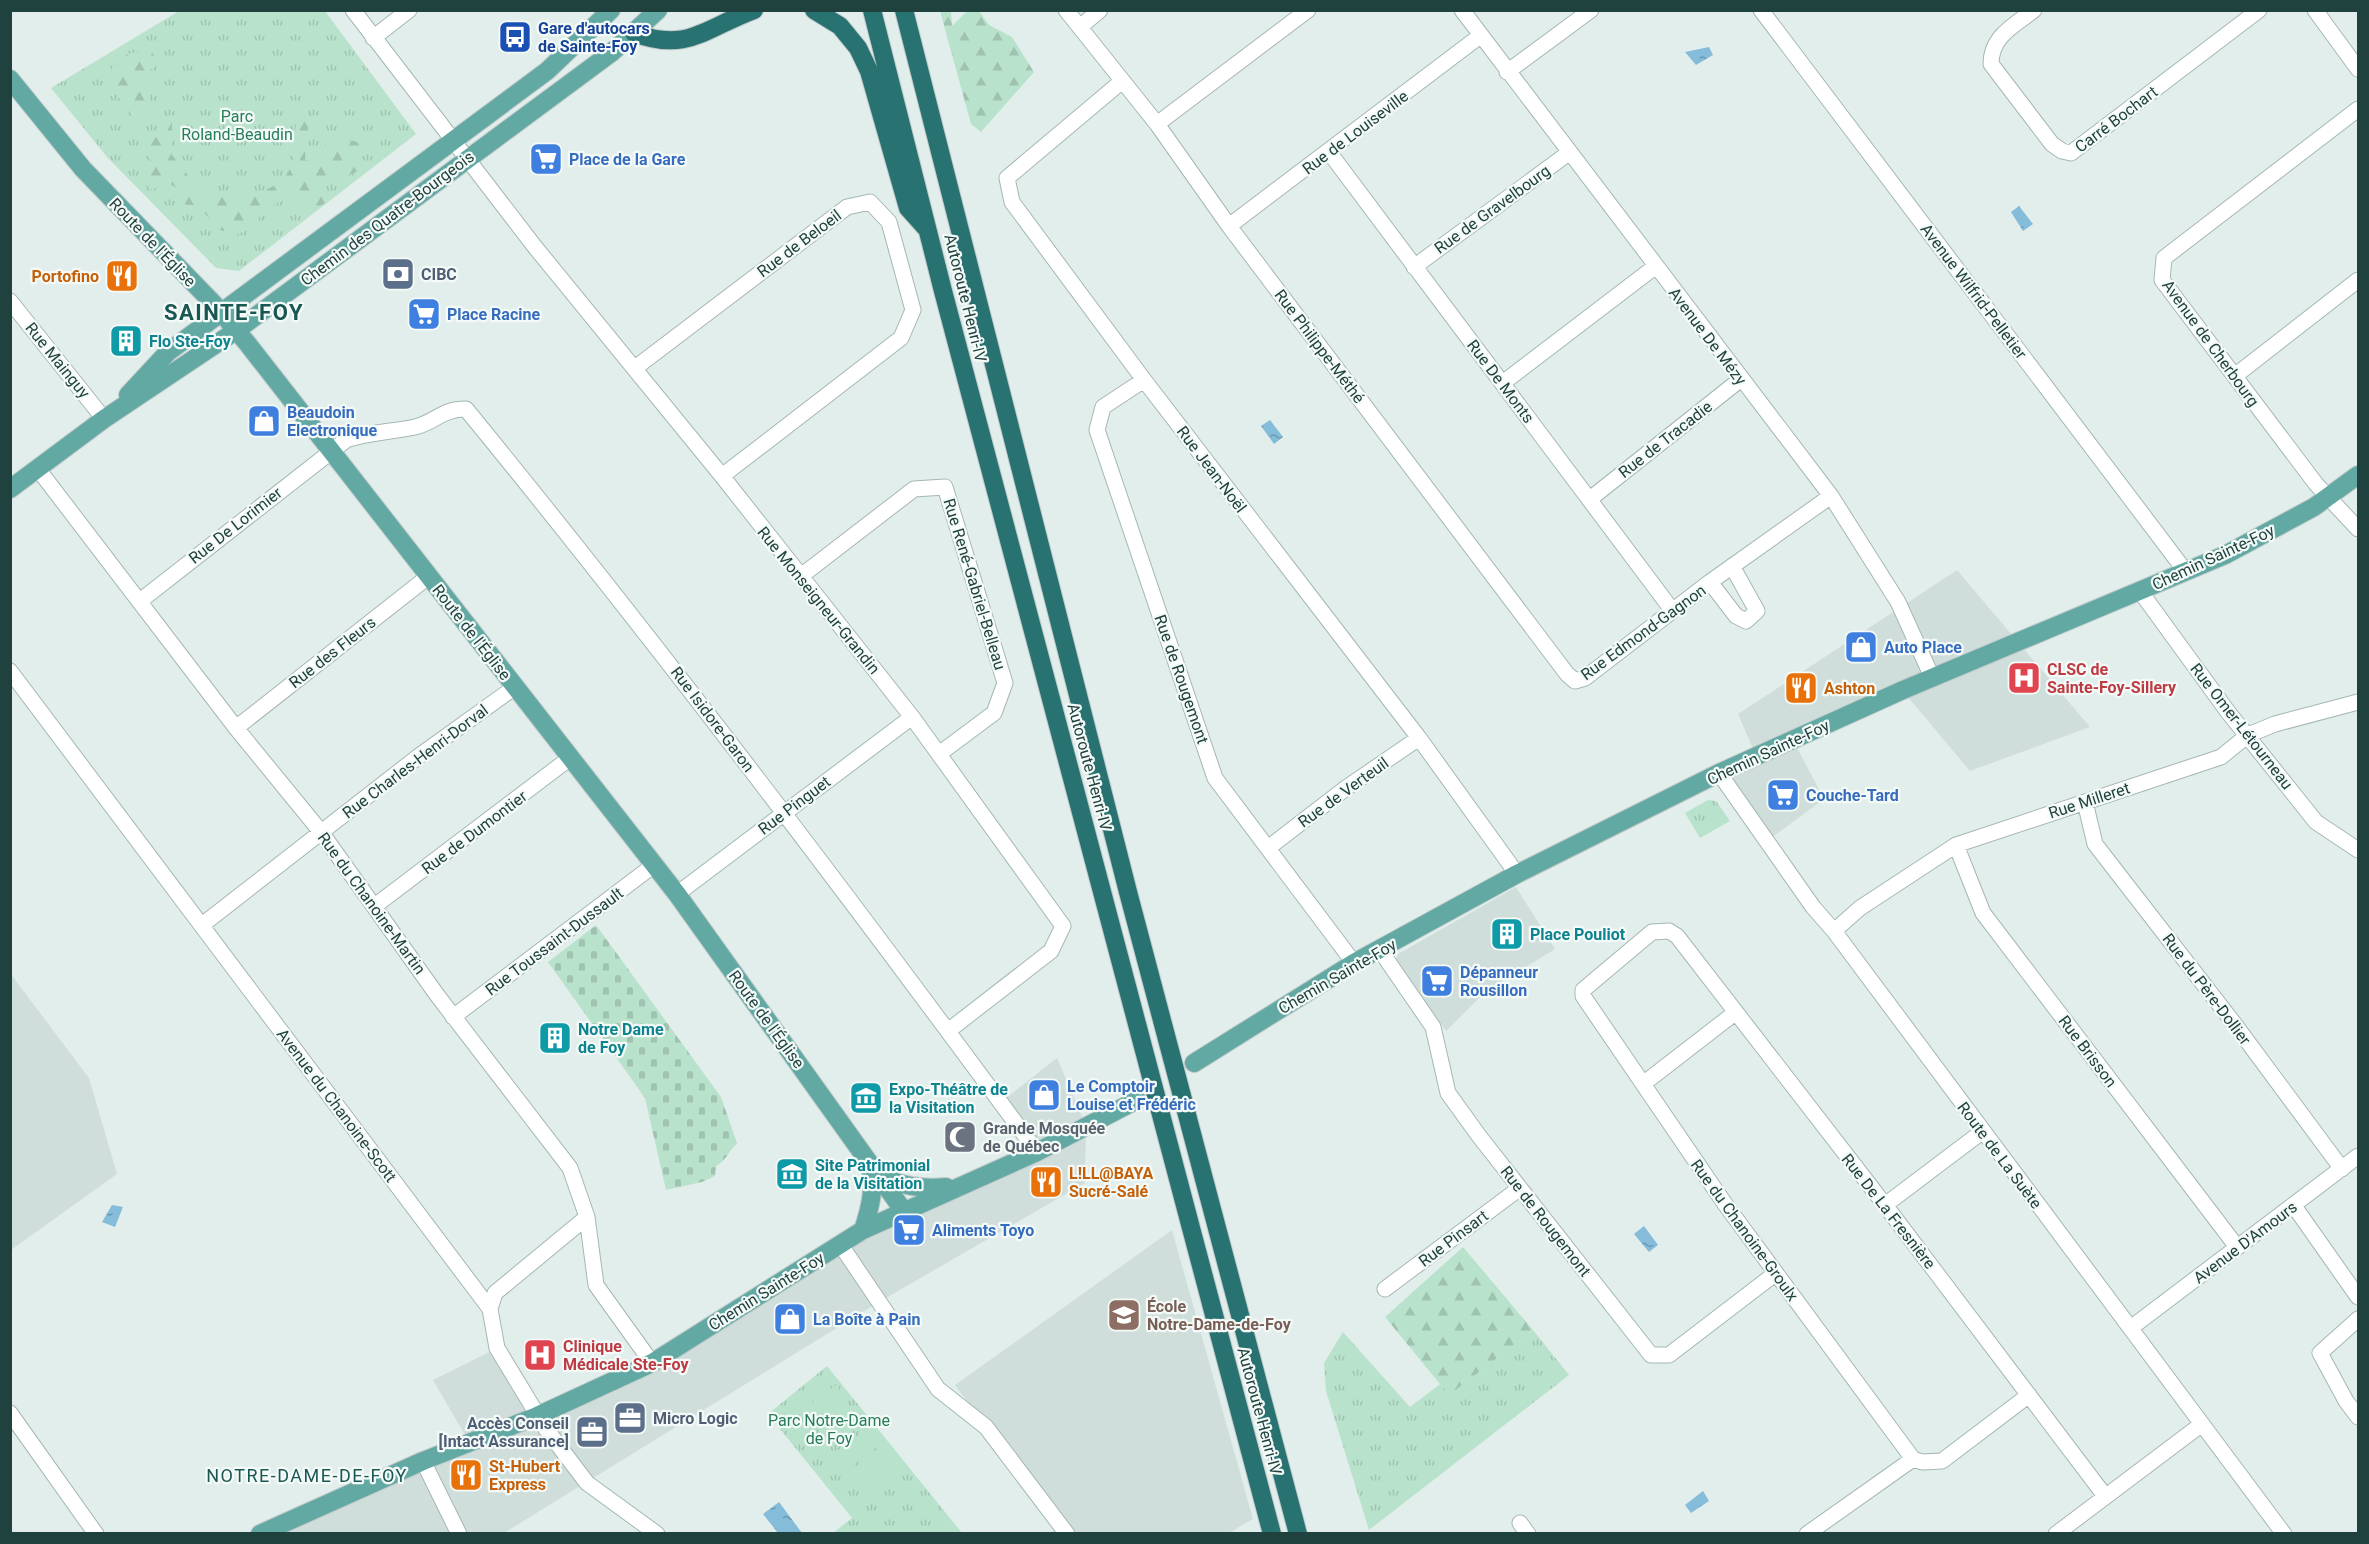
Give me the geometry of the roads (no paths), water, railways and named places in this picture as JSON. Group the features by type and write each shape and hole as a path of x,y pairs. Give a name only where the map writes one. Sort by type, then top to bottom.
{"highway":[{"path":"634,33 666,42 678,41 692,38 754,10"},
{"path":"814,10 840,26 861,53 908,207 928,230"},
{"name":"Autoroute Henri-IV","path":"872,10 1272,1533"},
{"name":"Autoroute Henri-IV","path":"904,12 1128,892 1298,1533"}],"main road":[{"name":"Chemin des Quatre-Bourgeois","path":"106,417 168,352 547,71 611,10"},
{"name":"Chemin des Quatre-Bourgeois","path":"10,489 106,417 237,330 467,157 606,57 658,10"},
{"name":"Route de l'Église","path":"13,87 83,169 237,330 677,894 903,1210"},
{"name":"Chemin Sainte-Foy","path":"1194,1063 1354,963 1517,874 1719,773 1932,677 2186,572 2256,539 2329,496 2358,475"},
{"name":"Chemin Sainte-Foy","path":"260,1533 423,1461 537,1416 652,1363 863,1230 903,1210 1037,1152 1137,1100"},
{"path":"868,1163 887,1179 926,1189 955,1187"},
{"path":"863,1230 870,1208 872,1176 868,1163"}],"street":[{"name":"Rue Monseigneur-Grandin","path":"353,10 535,247 722,476 912,717 1063,926 1051,951 948,1031"},
{"path":"373,38 409,10"},
{"name":"Rue Philippe-Méthé","path":"1066,10 1121,82 1157,124 1229,226 1567,674 1575,681"},
{"path":"1080,27 1100,10"},
{"path":"1157,124 1308,10"},
{"name":"Avenue De Mézy","path":"1462,10 1831,496 1898,602 1932,677"},
{"path":"1507,72 1591,10"},
{"name":"Avenue Wilfrid-Pelletier","path":"1761,10 2186,572"},
{"name":"Carré Bochart","path":"2034,10 1998,38 1991,52 1991,64 2052,144 2061,151 2071,153 2259,10"},
{"path":"2314,10 2358,69"},
{"name":"Rue de Louiseville","path":"1229,226 1480,36"},
{"name":"Rue Jean-Noël","path":"1121,82 1007,178 1012,202 1144,380 1419,738 1517,874"},
{"name":"Avenue de Cherbourg","path":"2358,109 2164,258 2162,280 2236,375 2316,484 2358,529"},
{"name":"Rue De Monts","path":"1329,152 1414,267 1504,382 1672,610"},
{"name":"Rue de Gravelbourg","path":"1414,267 1570,152"},
{"name":"Rue de Beloeil","path":"635,368 847,207 870,202 889,222 913,310 901,338 722,476"},
{"path":"1504,382 1656,266"},
{"path":"2236,375 2358,280"},
{"name":"Rue Mainguy","path":"10,300 106,417"},
{"name":"Rue de Tracadie","path":"1590,499 1741,379"},
{"name":"Rue de Rougemont","path":"1144,380 1103,407 1097,430 1215,778 1354,963"},
{"name":"Rue Isidore-Garon","path":"332,451 346,440 362,435 418,427 450,409 466,409 600,573 784,812 1037,1152"},
{"name":"Rue De Lorimier","path":"140,601 332,451"},
{"name":"Rue du Chanoine-Martin","path":"38,469 236,728 321,831 376,905 453,1017 570,1168 587,1217 596,1286 652,1363"},
{"name":"Rue René-Gabriel-Belleau","path":"801,576 914,489 945,487 1005,683 994,713 939,754"},
{"name":"Rue Edmond-Gagnon","path":"1575,681 1585,678 1672,610 1831,496"},
{"name":"Rue Edmond-Gagnon","path":"1710,582 1736,616 1746,621 1756,611 1732,566"},
{"name":"Rue des Fleurs","path":"236,728 429,576"},
{"name":"Rue Omer-Létourneau","path":"2140,591 2228,712 2316,822 2358,848"},
{"name":"Avenue du Chanoine-Scott","path":"10,670 490,1309 497,1348 537,1416 587,1483 657,1533"},
{"name":"Rue Charles-Henri-Dorval","path":"202,925 321,831 515,687"},
{"name":"Rue Milleret","path":"1834,931 1860,908 1956,845 2221,757 2248,735 2275,724 2358,702"},
{"name":"Rue Pinguet","path":"677,894 912,717"},
{"name":"Rue de Verteuil","path":"1268,848 1346,788 1419,738"},
{"name":"Rue de Dumontier","path":"376,905 570,758"},
{"name":"Route de La Suète","path":"1719,773 1813,907 1834,931 2132,1327 2284,1533"},
{"name":"Rue du Père-Dollier","path":"2085,802 2095,844 2236,1026 2342,1169"},
{"name":"Rue Brisson","path":"1956,845 1983,913 2237,1247"},
{"name":"Rue Toussaint-Dussault","path":"453,1017 654,866"},
{"name":"Rue du Chanoine-Groulx","path":"1669,931 1652,932 1583,990 1583,996 1776,1273 1913,1459"},
{"name":"Rue De La Fresnière","path":"1669,931 1677,936 1885,1205 2105,1496"},
{"name":"Rue de Rougemont","path":"1380,950 1433,1027 1448,1093 1479,1136 1651,1355 1669,1355 1776,1273"},
{"path":"1643,1084 1736,1012"},
{"path":"1885,1205 1983,1131"},
{"name":"Avenue D'Amours","path":"2132,1327 2358,1156"},
{"name":"Rue Pinsart","path":"1385,1289 1521,1188"},
{"path":"2294,1206 2358,1297"},
{"path":"490,1309 495,1293 587,1217"},
{"path":"840,1244 938,1389 986,1427 1067,1533"},
{"path":"2358,1319 2320,1353 2346,1401 2358,1417"},
{"path":"1807,1533 1913,1459 1922,1462 1942,1461 2030,1395"},
{"path":"10,1413 96,1533"},
{"path":"2056,1533 2202,1424"},
{"path":"423,1461 459,1533"}],"water":[{"path":"1709,47 1713,55 1696,65 1685,52"},
{"path":"2019,206 2033,224 2023,231 2011,212"},
{"path":"1270,420 1283,437 1274,444 1261,426"},
{"path":"112,1205 123,1207 115,1227 102,1222"},
{"path":"1644,1226 1658,1245 1649,1252 1634,1234"},
{"path":"1703,1491 1709,1501 1691,1513 1685,1505"},
{"path":"779,1502 802,1533 778,1533 763,1514"}],"place":[{"name":"Gare d'autocars de Sainte-Foy","path":"515,37"},
{"name":"Place de la Gare","path":"546,159"},
{"name":"CIBC","path":"398,274"},
{"name":"Portofino","path":"122,276"},
{"name":"Place Racine","path":"424,314"},
{"name":"Flo Ste-Foy","path":"126,341"},
{"name":"Beaudoin Electronique","path":"264,421"},
{"name":"Auto Place","path":"1861,647"},
{"name":"CLSC de Sainte-Foy-Sillery","path":"2024,678"},
{"name":"Ashton","path":"1801,688"},
{"name":"Couche-Tard","path":"1783,795"},
{"name":"Place Pouliot","path":"1507,934"},
{"name":"Dépanneur Rousillon","path":"1437,981"},
{"name":"Notre Dame de Foy","path":"555,1038"},
{"name":"Le Comptoir Louise et Frédéric","path":"1044,1095"},
{"name":"Expo-Théâtre de la Visitation","path":"866,1098"},
{"name":"Grande Mosquée de Québec","path":"960,1137"},
{"name":"Site Patrimonial de la Visitation","path":"792,1174"},
{"name":"L!LL@BAYA Sucré-Salé","path":"1046,1182"},
{"name":"Aliments Toyo","path":"909,1230"},
{"name":"École Notre-Dame-de-Foy","path":"1124,1315"},
{"name":"La Boîte à Pain","path":"790,1319"},
{"name":"Clinique Médicale Ste-Foy","path":"540,1355"},
{"name":"Micro Logic","path":"630,1418"},
{"name":"Accès Conseil [Intact Assurance]","path":"592,1432"},
{"name":"St-Hubert Express","path":"466,1475"}],"district":[{"name":"SAINTE-FOY","path":"234,312"},
{"name":"NOTRE-DAME-DE-FOY","path":"307,1476"}],"park label":[{"name":"Parc Roland-Beaudin","path":"237,125"},
{"name":"Parc Notre-Dame de Foy","path":"829,1429"}]}
